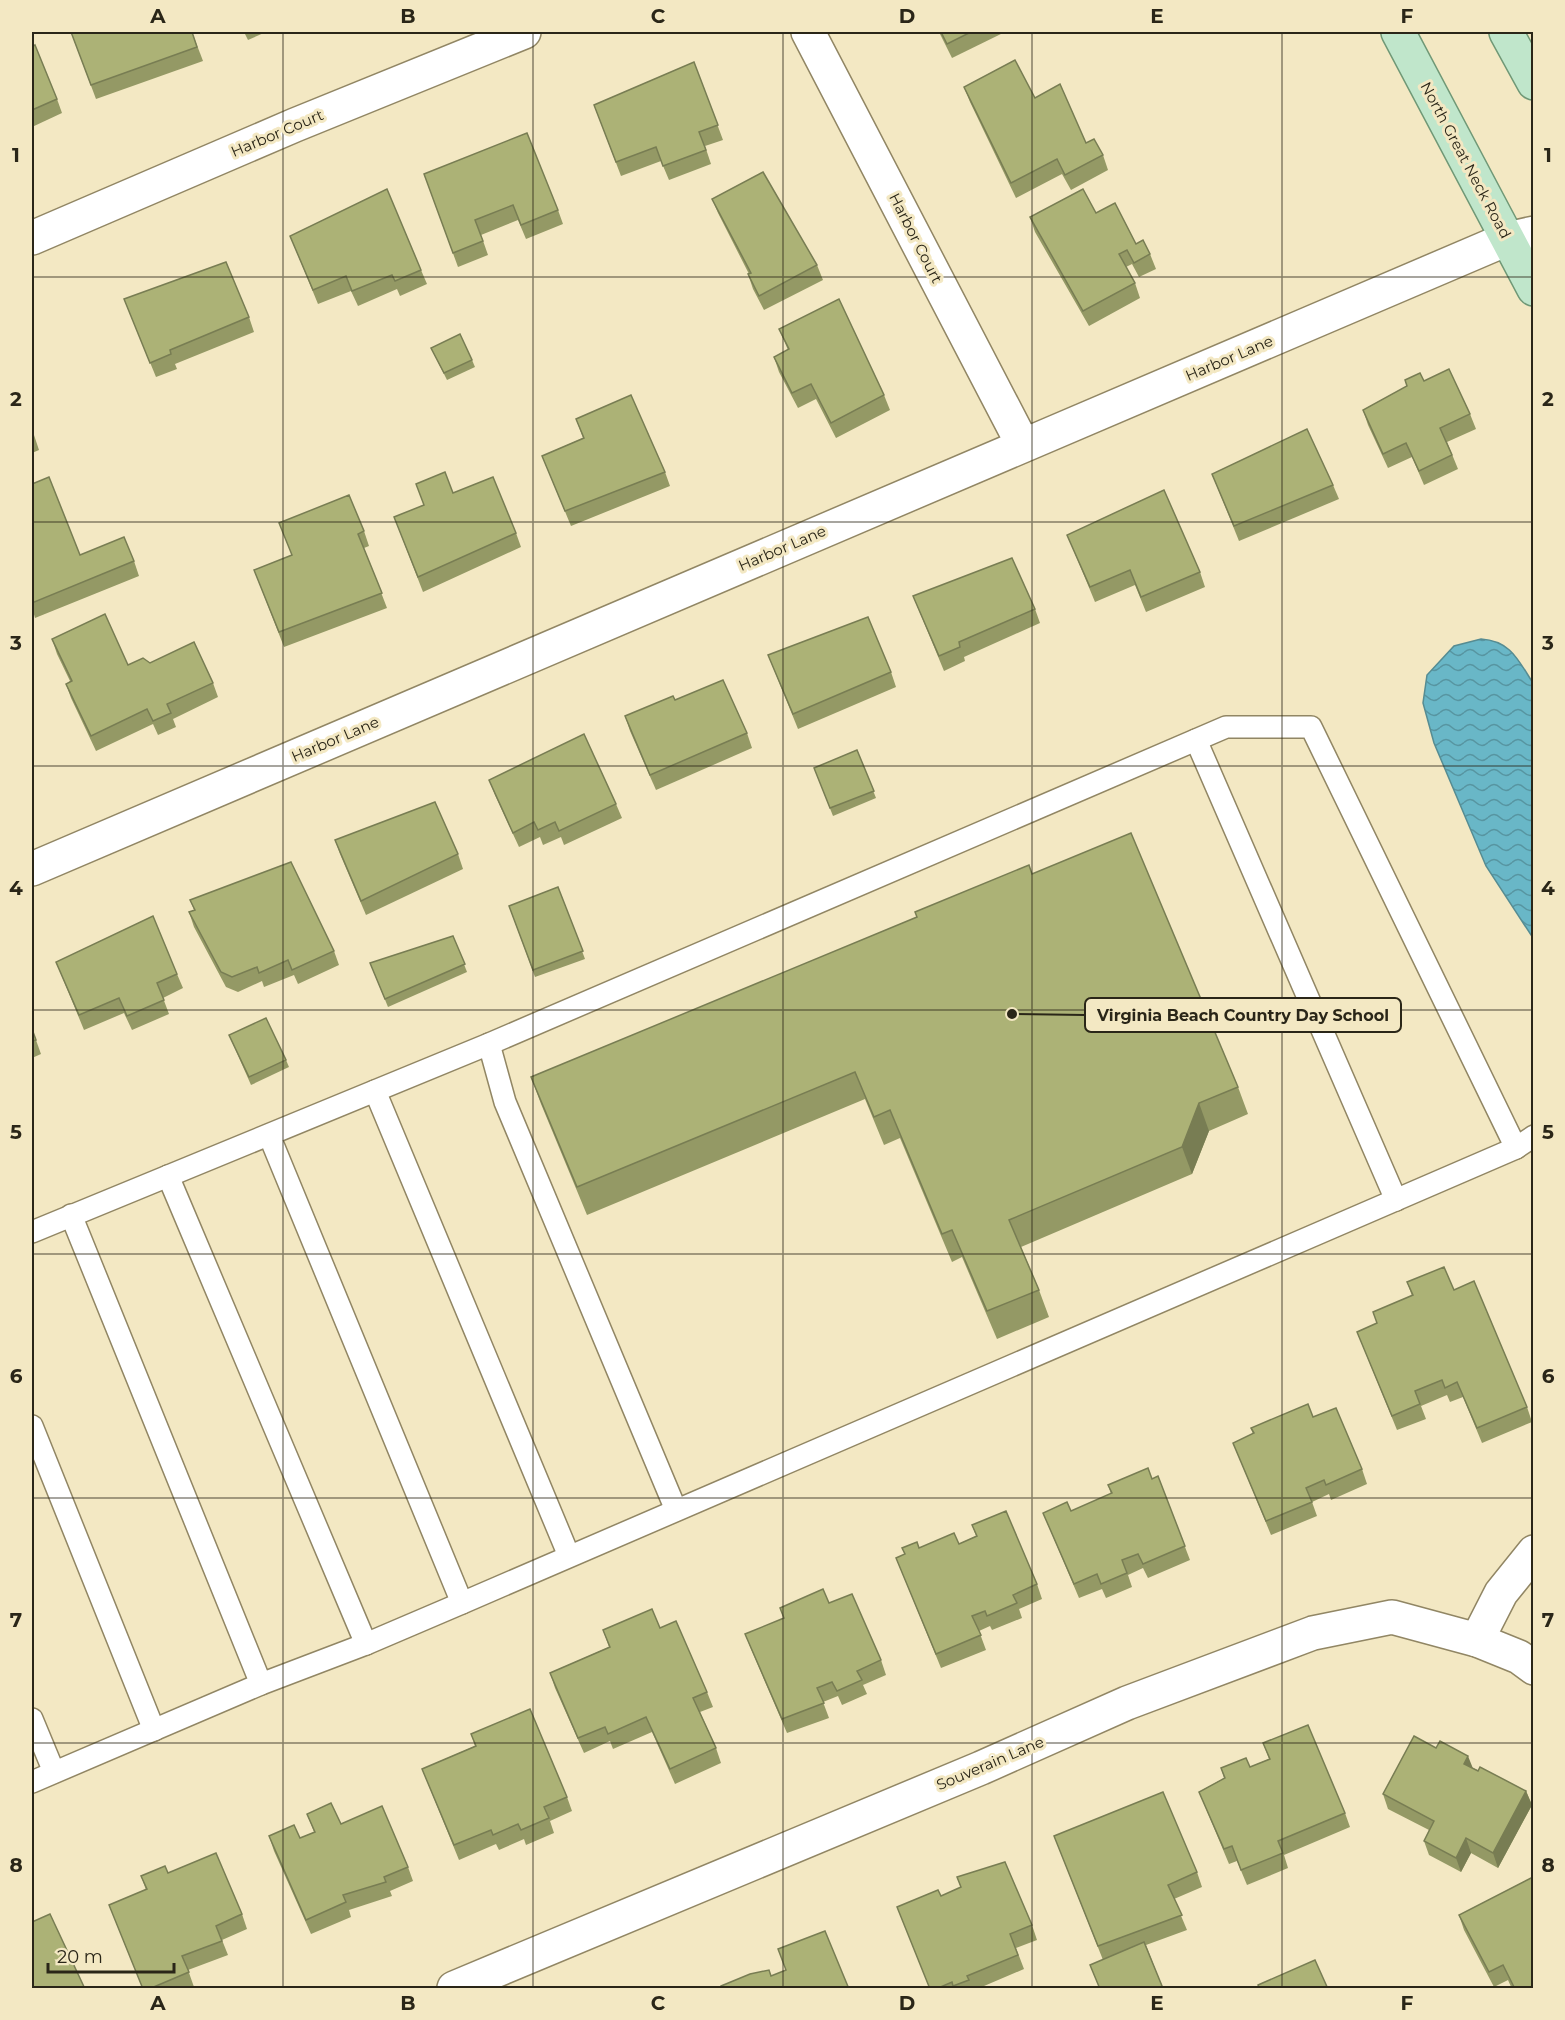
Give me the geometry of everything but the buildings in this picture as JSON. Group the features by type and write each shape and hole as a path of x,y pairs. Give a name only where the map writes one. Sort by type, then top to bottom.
{"main road":[{"name":"North Great Neck Road","path":"1398,32 1520,236 1533,289"},
{"path":"1506,32 1533,83"}],"street":[{"name":"Harbor Court","path":"32,238 294,125 524,32"},
{"name":"Harbor Court","path":"808,32 1023,445"},
{"name":"Harbor Lane","path":"32,868 1023,445 1520,236"},
{"path":"1477,1640 1501,1593 1533,1552"},
{"name":"Souverain Lane","path":"454,1989 959,1777 1127,1703 1313,1633 1392,1617 1477,1640 1519,1658 1533,1668"}],"lane":[{"path":"32,1232 489,1044 1226,727 1311,727 1516,1148"},
{"path":"1196,740 1396,1200"},
{"path":"489,1044 506,1102 676,1510"},
{"path":"375,1091 569,1556"},
{"path":"269,1135 462,1603"},
{"path":"32,1782 261,1684 366,1644 462,1603 1516,1148 1533,1136"},
{"path":"168,1176 366,1644"},
{"path":"71,1215 261,1684"},
{"path":"32,1426 154,1730"},
{"path":"32,1719 54,1772"}],"water":[{"path":"1481,639 1500,643 1513,653 1533,683 1533,938 1486,866 1434,743 1423,703 1427,675 1454,646"}],"place":[{"name":"Virginia Beach Country Day School","path":"1012,1014"}]}
